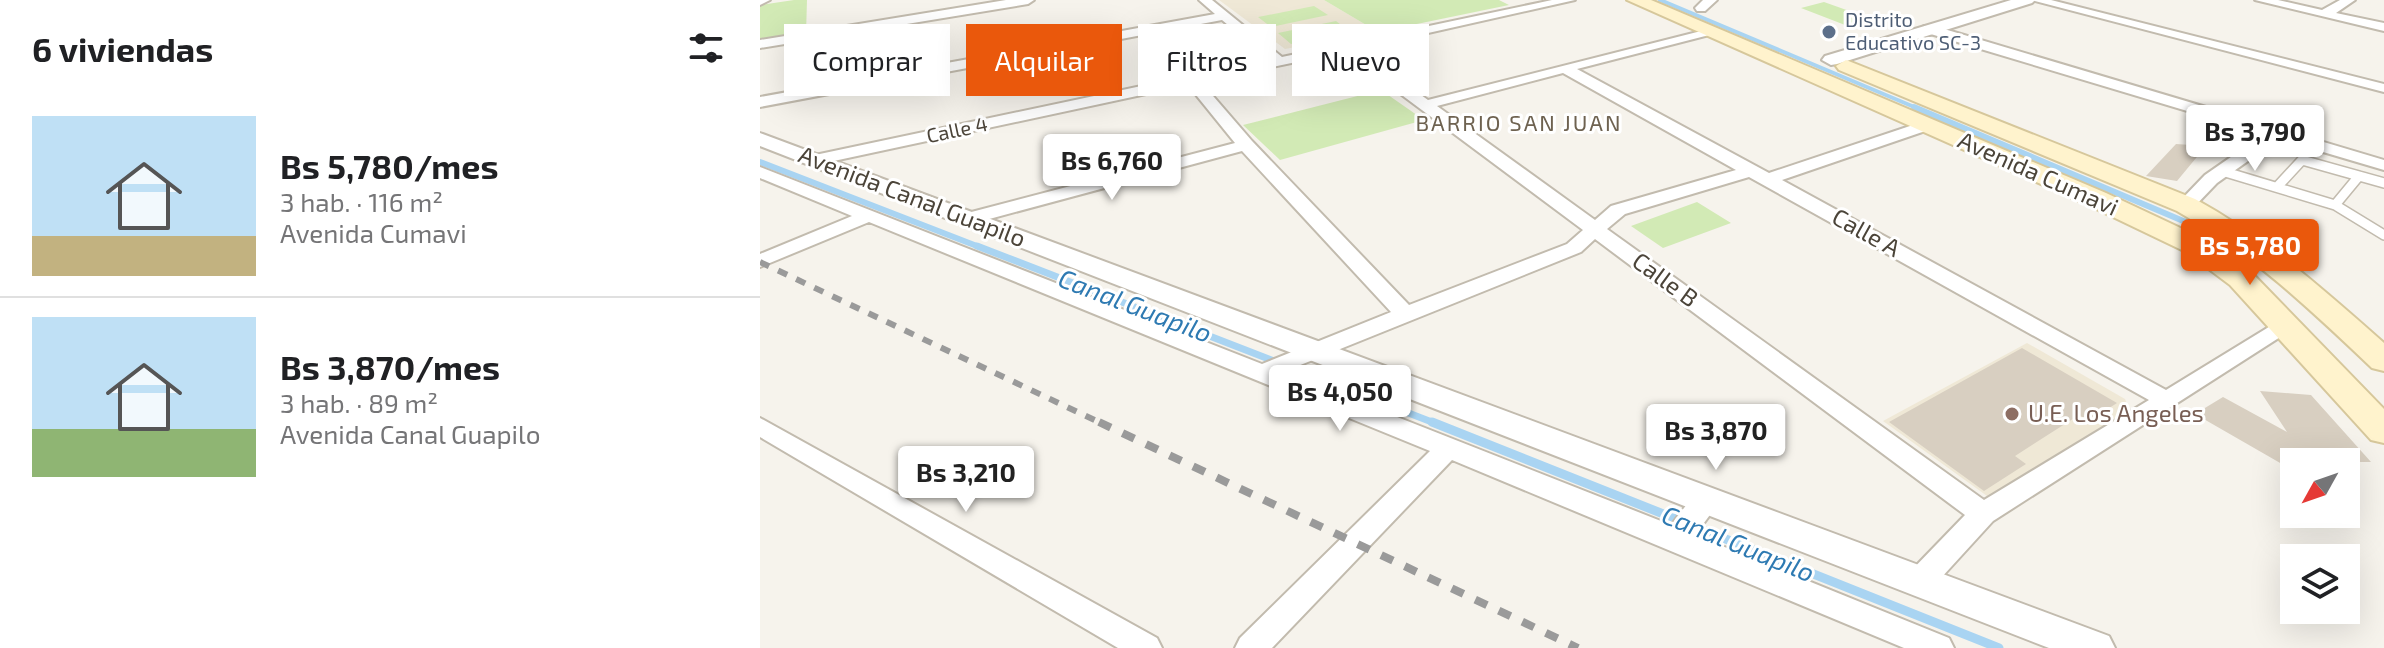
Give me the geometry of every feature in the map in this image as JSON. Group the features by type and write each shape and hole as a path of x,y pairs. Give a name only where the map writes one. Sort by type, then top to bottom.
{"main road":[{"name":"Avenida Cumavi","path":"1636,0 1928,125 2186,205 2225,225 2384,361"},
{"path":"1680,0 1706,4 1745,26"},
{"name":"Avenida Cumavi","path":"1824,57 2025,154 2196,246 2241,279 2384,431"},
{"path":"2224,265 2268,259"}],"street":[{"path":"760,44 950,6 1028,0"},
{"path":"1205,0 1278,60"},
{"name":"Calle 4","path":"1429,30 1569,0"},
{"path":"1824,57 2025,0 2384,88"},
{"path":"2261,0 2384,27"},
{"path":"2324,14 2349,0"},
{"path":"760,102 1225,16"},
{"path":"1929,29 2384,165"},
{"path":"1425,105 1708,31"},
{"name":"Calle 4","path":"1278,60 1292,57"},
{"name":"Calle A","path":"1566,69 2165,399"},
{"name":"Calle 4","path":"815,160 1138,91"},
{"path":"1205,96 1246,145 1405,314"},
{"name":"Calle B","path":"1413,96 1983,514"},
{"path":"1266,372 1574,248 1618,210 1760,175 1928,125"},
{"path":"2186,205 2222,171 2275,134"},
{"name":"Avenida Canal Guapilo","path":"760,139 1704,504 2095,648"},
{"path":"967,219 1246,145"},
{"name":"Avenida Canal Guapilo","path":"760,172 1266,372 1447,449 1678,536 1938,648"},
{"path":"760,261 868,216"},
{"path":"1919,582 1983,514 2285,327"},
{"path":"760,426 1146,648"},
{"path":"1251,648 1447,449"},
{"path":"1678,536 1704,504"}],"lane":[{"path":"2277,187 2302,160 2384,183"},
{"path":"2222,171 2335,205 2384,235"},
{"path":"2335,205 2359,176"}],"shaded area":[{"path":"1219,0 1324,0 1364,24 1292,24 1292,48 1285,49 1276,42 1276,24 1251,24"},
{"path":"2027,343 2125,399 2131,413 1994,501 1883,421"}],"green space":[{"path":"807,0 806,24 784,24 784,37 760,41 760,5"},
{"path":"1324,0 1499,0 1509,5 1417,24 1364,24"},
{"path":"1824,2 1869,18 1845,25 1801,8"},
{"path":"1314,6 1328,15 1276,26 1258,17"},
{"path":"1292,30 1292,44 1291,44 1278,33"},
{"path":"1357,96 1390,96 1424,120 1280,160 1243,125"},
{"path":"1697,202 1731,223 1663,248 1631,226"}],"building":[{"path":"2176,144 2206,146 2177,181 2146,176"},
{"path":"2022,348 2117,403 2089,421 2079,415 2015,456 2026,464 1984,491 1889,422"},
{"path":"2260,391 2311,395 2358,448 2280,448 2280,463 2195,414 2223,397 2287,432"},
{"path":"2360,450 2371,462 2360,462"}],"waterway":[{"path":"1660,0 1919,109"},
{"path":"1914,107 2188,223 2217,240"},
{"name":"Canal Guapilo","path":"760,162 982,248"},
{"name":"Canal Guapilo","path":"977,246 1437,424"},
{"name":"Canal Guapilo","path":"1432,422 1681,521"},
{"name":"Canal Guapilo","path":"1693,526 1999,648"}],"railway":[{"path":"760,262 1103,424"},
{"path":"1099,422 1578,648"}],"place":[{"name":"Distrito Educativo SC-3","path":"1829,32"},
{"name":"U.E. Los Angeles","path":"2012,414"}],"district":[{"name":"BARRIO SAN JUAN","path":"1519,123"}]}
